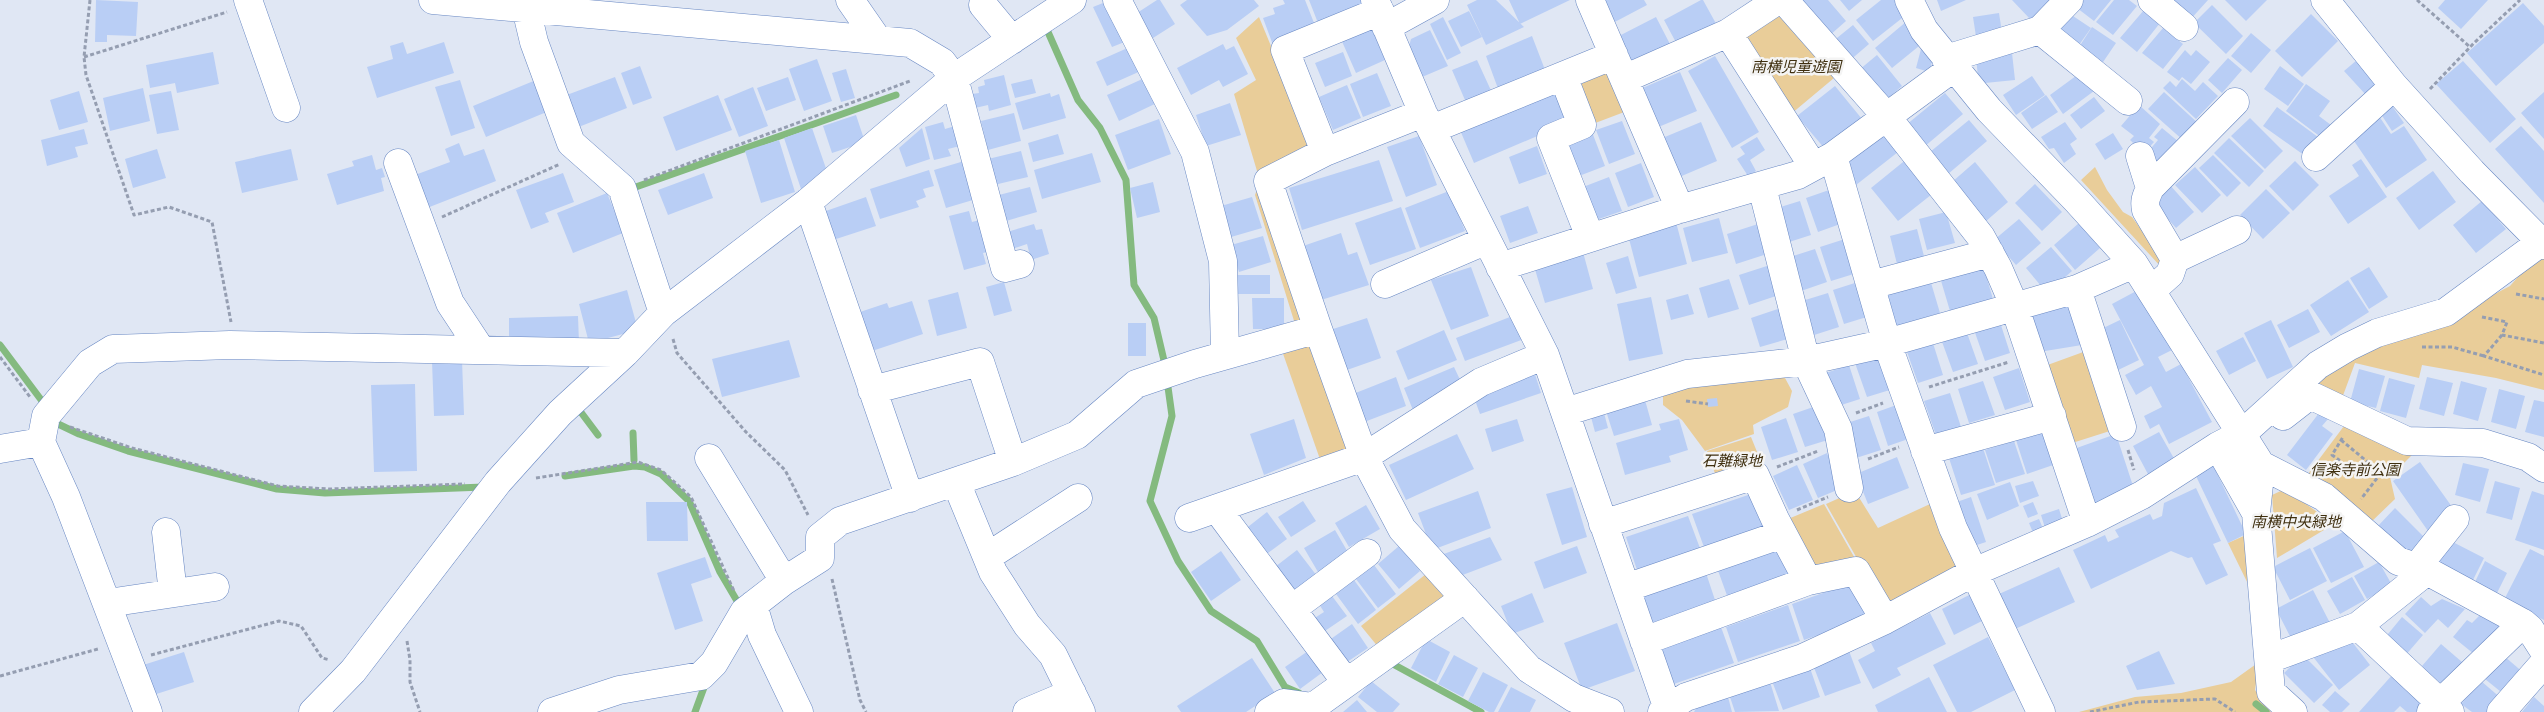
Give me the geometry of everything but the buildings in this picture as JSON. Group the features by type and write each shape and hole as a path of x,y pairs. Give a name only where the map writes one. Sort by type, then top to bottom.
{"street":[{"path":"433,0 678,11 910,44 948,70 1006,268"},
{"path":"850,0 877,39"},
{"path":"313,712 353,671 498,482 560,413 626,353 664,313 808,202 948,70 1012,40 1072,0"},
{"path":"1117,0 1195,152 1223,262 1225,355"},
{"path":"1325,152 1285,50 1380,13 1435,0"},
{"path":"1590,0 1680,209"},
{"path":"1909,0 1924,30 1989,110 2078,202 2134,264 2251,447 2324,497 2398,561 2422,569 2523,623 2530,629 2544,651"},
{"path":"1500,267 1680,209 1762,187 1798,175 1823,161 1886,116 1950,64 2040,30 2069,0"},
{"path":"2152,0 2184,27"},
{"path":"2293,712 2271,692 2251,447 2318,365 2348,347 2377,333 2446,312 2540,244 2417,111 2389,90 2325,0"},
{"path":"1624,79 1728,33 1772,2 1886,116 1981,238 2014,305 2088,523"},
{"path":"242,4 286,108"},
{"path":"525,4 534,42 571,144 622,188 664,313"},
{"path":"983,5 1012,40"},
{"path":"1380,13 1427,121 1544,355 1626,588 1666,711 1686,697 1803,658 1886,620 1974,572 2088,523 2142,494 2218,446 2251,447 2310,395 2407,441 2483,442 2528,457 2544,468"},
{"path":"2040,30 2128,101"},
{"path":"1728,33 1823,161 1871,285 1887,343 1953,528 2041,712"},
{"path":"1610,712 1574,698 1529,669 1402,529 1364,457 1268,181 1325,152 1563,76 1614,54"},
{"path":"1563,76 1582,125 1551,138 1590,238"},
{"path":"2316,158 2389,90"},
{"path":"2175,258 2146,210 2144,202 2150,188 2235,102"},
{"path":"2140,156 2150,188"},
{"path":"398,163 450,303 481,350"},
{"path":"1762,187 1806,361 1838,431 1848,478"},
{"path":"808,202 910,498"},
{"path":"2152,290 2170,274 2175,258 2237,230"},
{"path":"1385,284 1487,240"},
{"path":"1871,285 1990,253"},
{"path":"1565,412 1687,374 1806,361 1887,343 2014,305 2077,289 2134,264"},
{"path":"2077,289 2122,427"},
{"path":"552,712 595,705 648,684 680,681 701,676 714,663 749,609 784,581 820,558 820,537 840,521 1013,462 1077,435 1136,384 1225,355 1318,329"},
{"path":"148,712 108,603 42,442 46,416 90,363 113,349 235,345 626,353"},
{"path":"1189,518 1364,457 1481,382 1544,355"},
{"path":"872,390 980,362 1013,462"},
{"path":"1923,445 2052,416"},
{"path":"0,449 42,442"},
{"path":"2218,446 2256,513"},
{"path":"709,458 784,581"},
{"path":"1603,524 1756,475 1779,527 1808,581"},
{"path":"956,482 993,572 1027,626 1053,655 1076,702 1027,712"},
{"path":"987,557 1078,498"},
{"path":"1216,509 1346,682"},
{"path":"2269,659 2358,626 2422,569 2455,519"},
{"path":"1626,588 1779,527"},
{"path":"166,532 173,593"},
{"path":"1292,609 1367,553"},
{"path":"1644,641 1808,581 1856,571 1886,620"},
{"path":"108,603 215,587"},
{"path":"1269,712 1284,703 1314,710 1346,682 1464,598"},
{"path":"749,609 799,712"},
{"path":"2358,626 2440,709 2523,623"},
{"path":"2501,712 2544,663"}],"path":[{"path":"90,0 84,57 86,75 134,215 169,207 212,222 235,345"},
{"path":"2417,0 2470,47"},
{"path":"2417,111 2428,90 2520,0"},
{"path":"84,57 242,4"},
{"path":"622,188 923,76 948,70"},
{"path":"422,226 583,154"},
{"path":"2516,294 2544,299"},
{"path":"664,313 677,353 746,432 785,470 820,537"},
{"path":"2478,316 2507,322 2502,335 2484,356"},
{"path":"2502,335 2544,343"},
{"path":"2417,347 2452,347 2544,375"},
{"path":"1756,475 1906,394 2031,355"},
{"path":"0,357 46,416 78,431 132,448 278,486 329,489 498,482 638,462 661,470 691,497 749,609"},
{"path":"1680,400 1708,404"},
{"path":"2337,478 2330,473 2338,460 2332,456 2357,417"},
{"path":"2122,427 2142,494"},
{"path":"2341,440 2380,473 2359,502 2358,494"},
{"path":"1779,527 1848,478 1923,445"},
{"path":"830,572 860,700 866,712"},
{"path":"402,608 410,660 410,682 420,712"},
{"path":"0,676 279,622 301,626 322,658 353,671"},
{"path":"2090,712 2139,702 2215,699 2235,712"}],"green space":[{"name":"南横児童遊園","path":"1782,4 1840,73 1791,114 1739,34"},
{"path":"1259,17 1314,150 1265,179 1307,319 1295,324 1255,195 1260,181 1234,94 1256,80 1236,38"},
{"path":"1610,67 1627,111 1590,125 1574,81"},
{"path":"2095,167 2107,190 2123,212 2132,217 2166,264 2162,268 2081,180"},
{"path":"2539,253 2544,256 2544,390 2496,378 2422,365 2419,378 2355,363 2341,401 2306,385 2345,357 2449,318 2510,286"},
{"path":"1316,336 1357,453 1322,465 1281,348"},
{"path":"2086,351 2113,430 2069,444 2042,367"},
{"path":"1754,377 1785,378 1792,391 1788,407 1753,425 1754,434 1705,451 1682,420 1663,405 1663,391"},
{"name":"信楽寺前公園","path":"2347,422 2415,452 2390,477 2395,499 2367,526 2305,478"},
{"name":"石難緑地","path":"1751,437 1764,469 1718,482 1707,451"},
{"name":"南横中央緑地","path":"2285,489 2334,524 2277,558 2272,495"},
{"path":"1855,491 1878,528 1930,504 1965,571 1888,613 1826,504"},
{"path":"1824,504 1857,562 1816,571 1788,519"},
{"path":"2246,535 2250,588 2228,543"},
{"path":"1431,570 1454,596 1379,648 1361,626"},
{"path":"2259,662 2255,690 2271,712 2079,712 2135,697 2181,693 2231,682"}],"waterway":[{"path":"1048,32 1078,100 1100,128 1126,180 1134,285 1154,318 1166,369"},
{"path":"633,188 896,95"},
{"path":"0,345 42,401"},
{"path":"1167,380 1172,416 1150,501 1178,561 1211,611 1257,641 1285,687 1299,693"},
{"path":"577,407 598,435"},
{"path":"56,423 79,434 128,451 277,489 325,493 484,487"},
{"path":"633,433 634,460"},
{"path":"565,476 634,466 645,467 661,474 689,501 720,572 740,606"},
{"path":"1387,667 1391,663 1481,712"},
{"path":"695,712 706,682"},
{"path":"2256,704 2266,712"}]}
